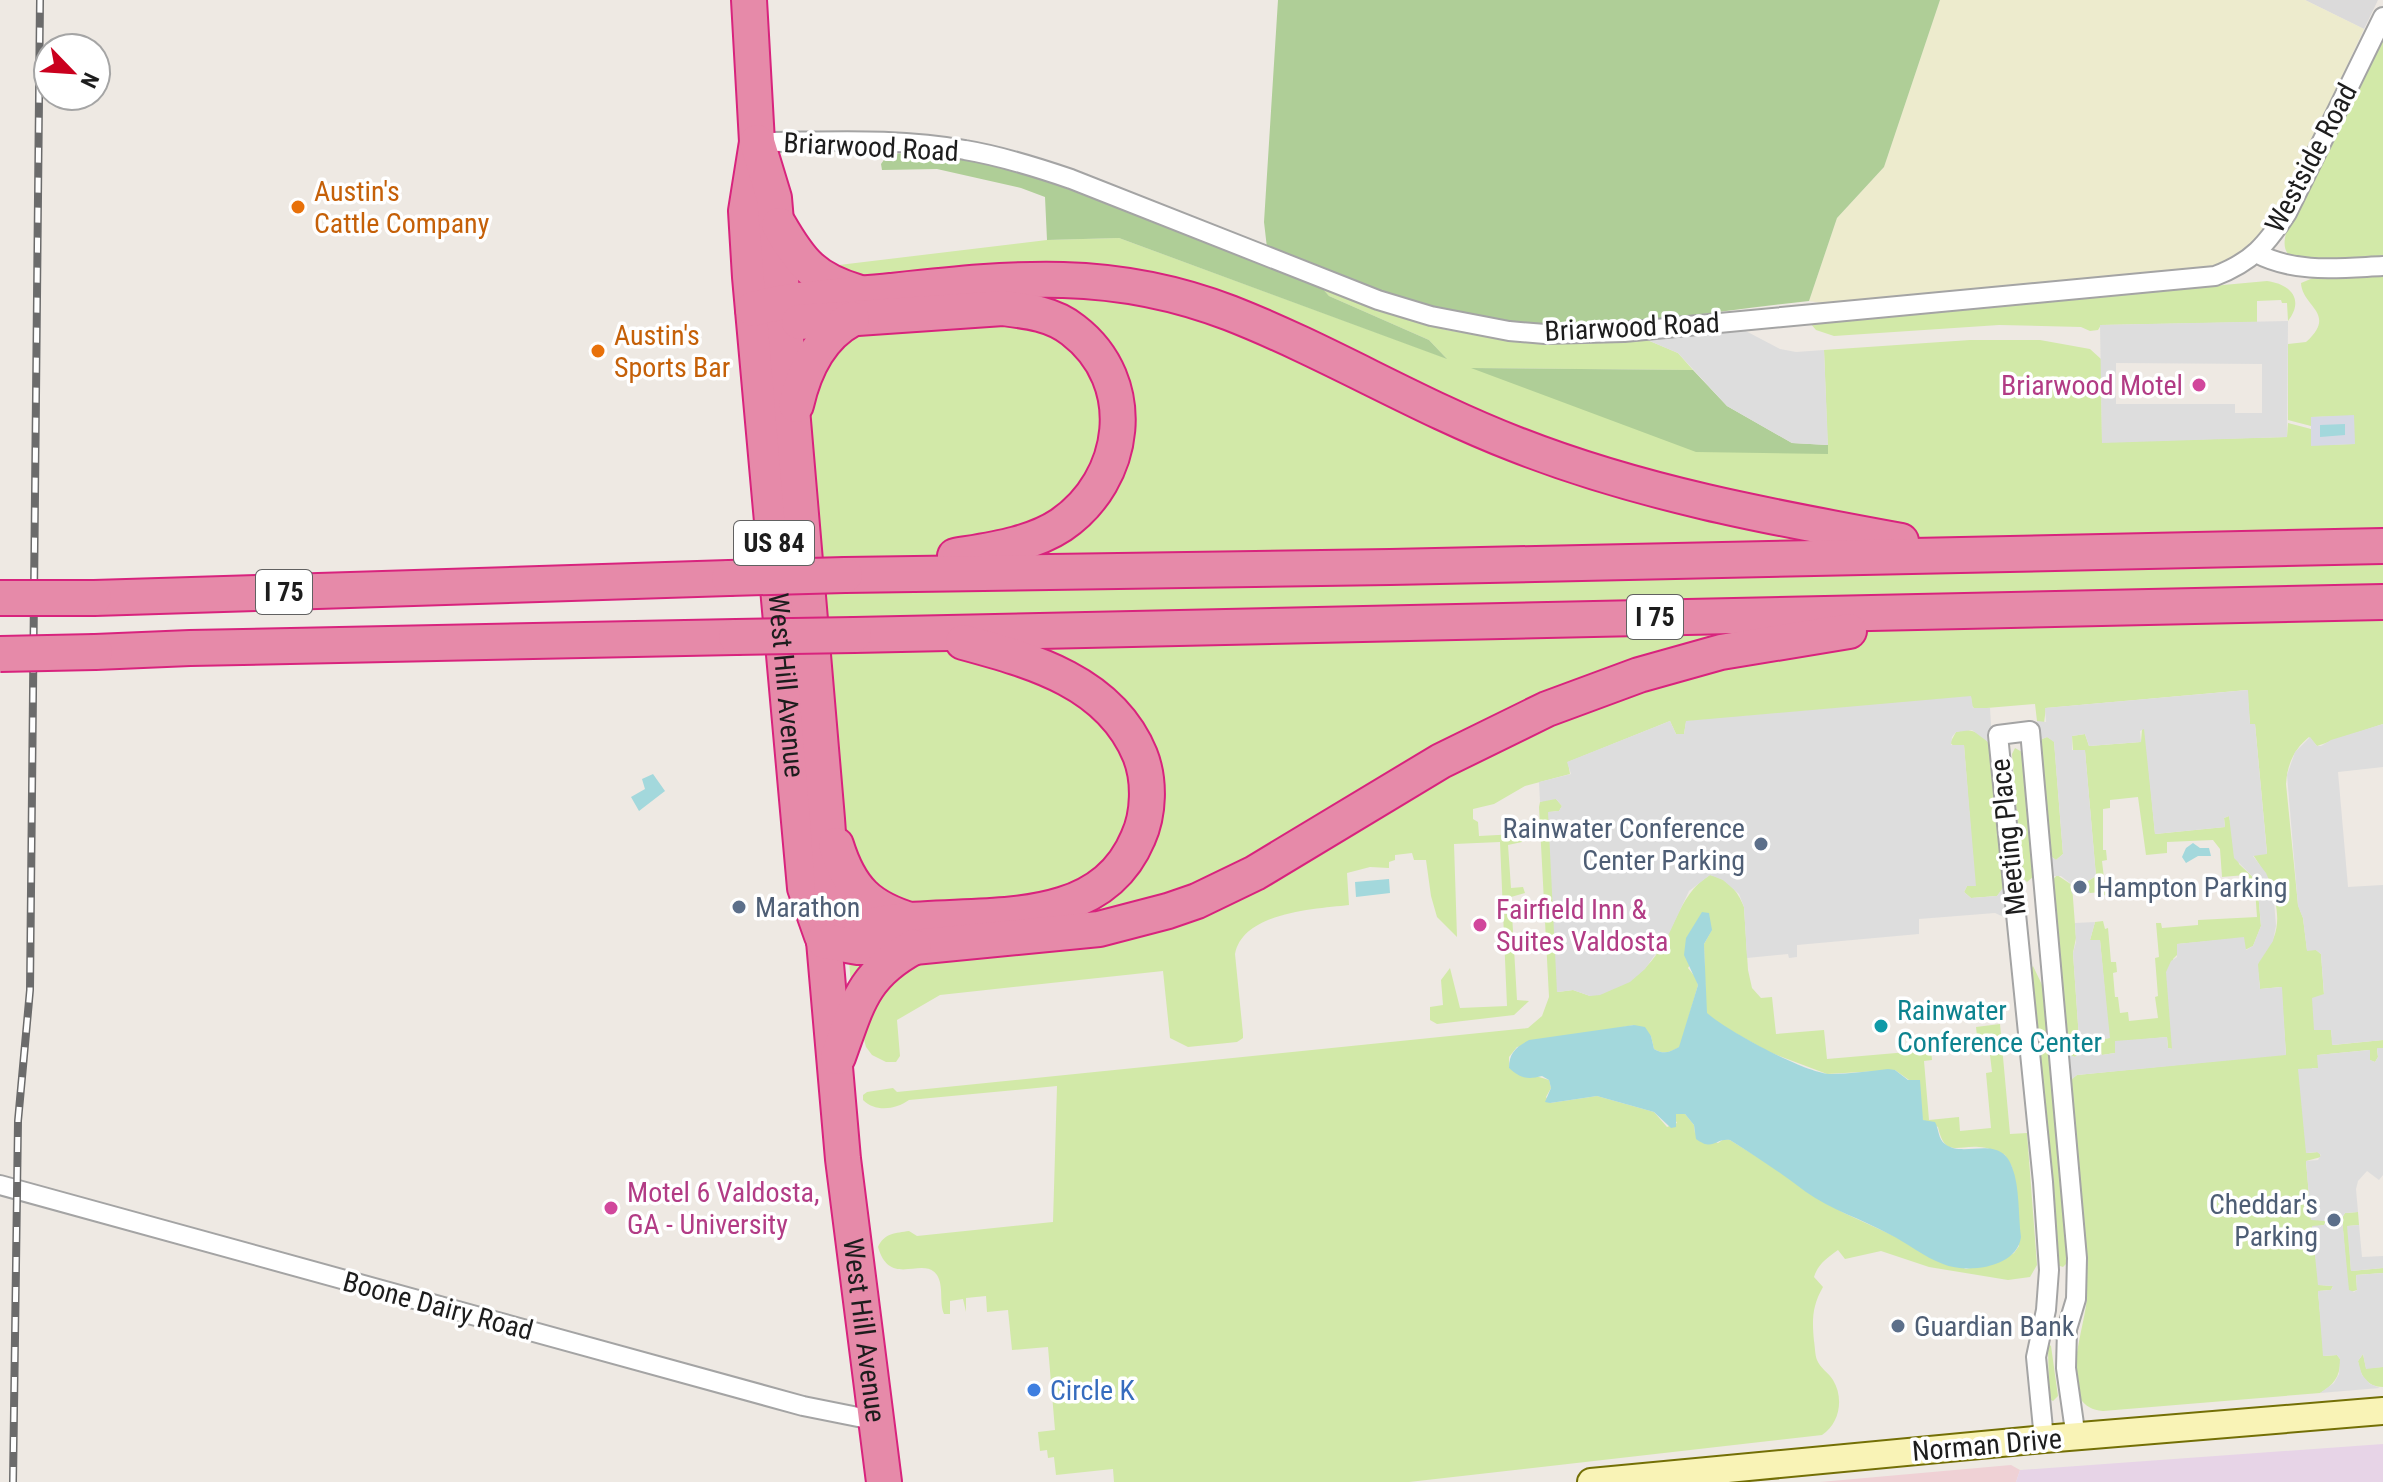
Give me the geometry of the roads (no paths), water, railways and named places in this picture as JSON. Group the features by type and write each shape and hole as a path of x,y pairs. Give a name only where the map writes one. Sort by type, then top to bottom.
{"highway":[{"name":"West Hill Avenue","path":"749,0 757,142 746,211 773,311 793,421 832,890 824,941"},
{"name":"West Hill Avenue","path":"757,142 774,198 776,219 773,311 805,888 824,941 844,1167 884,1482"},
{"path":"776,219 793,249 814,274 833,285 856,306"},
{"path":"793,421 799,392 821,345 856,306 999,279 1061,278 1122,283 1166,292 1262,326 1467,424 1604,475 1792,521 1976,554"},
{"path":"773,311 856,306 1003,308 1045,315 1074,330 1096,356 1113,389 1118,422 1115,450 1108,473 1090,499 1061,525 1039,537 1018,543 845,575"},
{"name":"I 75","path":"0,598 94,598 845,575 2383,546"},
{"name":"I 75","path":"0,654 854,635 1193,624 2383,602"},
{"path":"827,819 841,862 854,886 914,934 1099,929 1197,901 1255,873 1441,761 1497,732 1547,709 1639,675 1765,643 2006,611"},
{"path":"824,941 858,947 1072,903 1102,886 1126,861 1140,834 1146,801 1143,761 1134,741 1107,705 1085,688 1031,662 928,633"},
{"path":"836,1065 859,999 870,981 914,934"}],"street":[{"name":"Westside Road","path":"2256,253 2287,213 2383,17"},
{"name":"Briarwood Road","path":"757,142 923,144 1020,162 1071,179 1378,300 1478,326 1545,334 1624,332 2215,276 2238,267 2256,253"},
{"path":"2256,253 2275,263 2296,268 2383,266"},
{"name":"Meeting Place","path":"2044,1439 2036,1357 2046,1310 2049,1270 1998,735 2030,731 2077,1258 2076,1299 2067,1329 2066,1368 2076,1438"},
{"name":"Boone Dairy Road","path":"0,1185 803,1406 878,1421"},
{"name":"Norman Drive","path":"1591,1482 2383,1411"}],"water":[{"path":"2345,424 2345,435 2320,437 2320,425"},
{"path":"653,774 665,791 639,811 631,797 645,789 642,779"},
{"path":"2193,843 2200,848 2209,848 2211,856 2198,856 2186,863 2182,857 2186,848"},
{"path":"1389,879 1390,893 1356,897 1355,882"},
{"path":"1702,912 1709,913 1712,930 1704,944 1707,1013 1767,1050 1819,1072 1838,1074 1888,1069 1895,1070 1908,1080 1920,1080 1923,1120 1935,1122 1945,1144 1953,1148 1999,1151 2012,1167 2018,1192 2021,1237 2010,1256 1990,1266 1977,1268 1943,1264 1816,1198 1730,1140 1710,1145 1702,1143 1696,1139 1694,1125 1685,1114 1676,1114 1676,1127 1671,1128 1654,1112 1597,1096 1545,1102 1551,1088 1549,1080 1542,1076 1524,1077 1509,1068 1514,1051 1529,1040 1634,1025 1645,1027 1654,1049 1658,1051 1667,1052 1679,1047 1698,985 1684,955 1686,938"}],"railway":[{"path":"13,1482 18,1121 30,990 40,0"}],"place":[{"name":"Austin's Cattle Company","path":"298,207"},
{"name":"Austin's Sports Bar","path":"598,351"},
{"name":"Briarwood Motel","path":"2199,385"},
{"name":"Rainwater Conference Center Parking","path":"1761,844"},
{"name":"Hampton Parking","path":"2080,887"},
{"name":"Marathon","path":"739,907"},
{"name":"Fairfield Inn & Suites Valdosta","path":"1480,925"},
{"name":"Rainwater Conference Center","path":"1881,1026"},
{"name":"Motel 6 Valdosta, GA - University","path":"611,1208"},
{"name":"Cheddar's Parking","path":"2334,1220"},
{"name":"Guardian Bank","path":"1898,1326"},
{"name":"Circle K","path":"1034,1390"}]}
